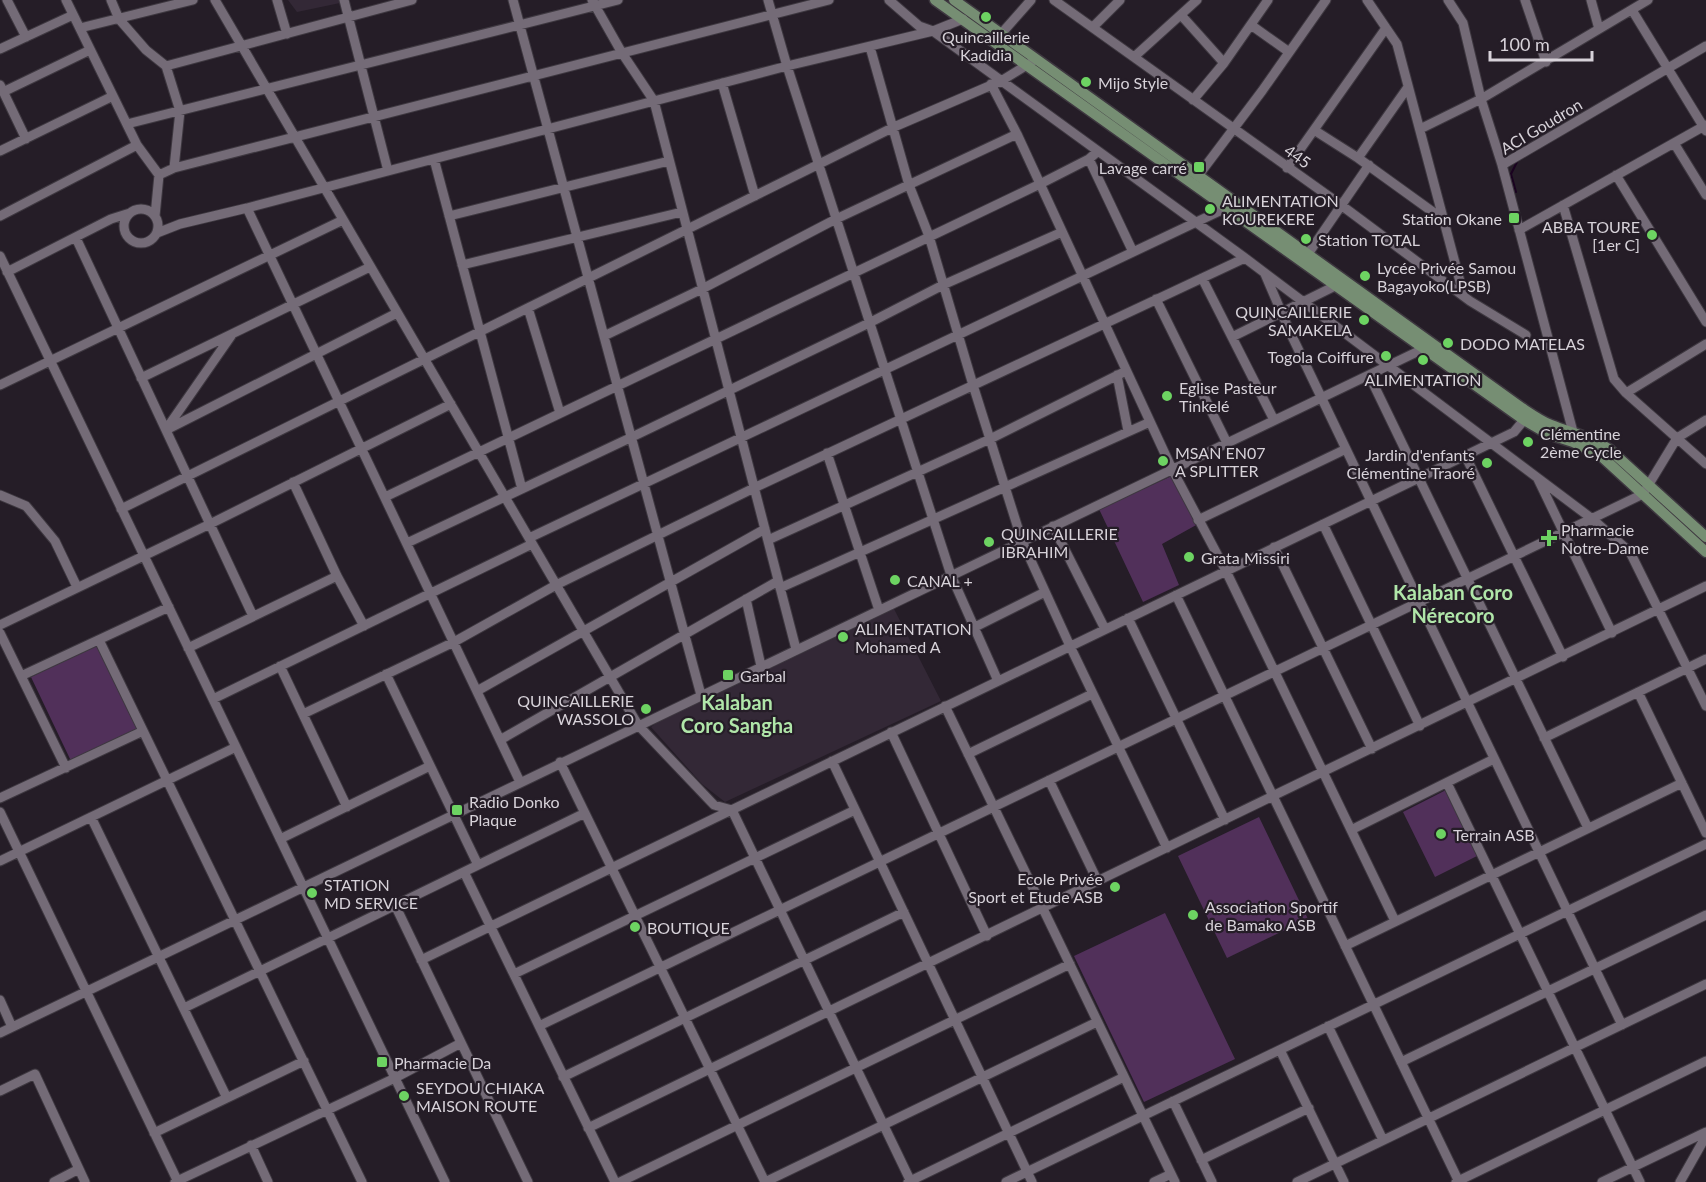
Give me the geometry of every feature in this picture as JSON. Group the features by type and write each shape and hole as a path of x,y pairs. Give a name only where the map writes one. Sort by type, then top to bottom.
{"main road":[{"path":"935,0 1032,62 1198,176 1528,412 1600,455 1706,537"},
{"path":"954,0 1001,34 1032,62 1226,208 1423,349 1524,420 1548,434 1573,437"},
{"path":"1646,489 1706,552"}],"street":[{"path":"7,0 27,37"},
{"path":"66,0 137,145 159,175 156,195 157,233"},
{"path":"111,0 119,19 146,50 166,66 180,111 174,168"},
{"path":"80,28 193,0"},
{"path":"215,0 638,725 714,805 732,810 910,1182 1124,1077"},
{"path":"277,0 287,34"},
{"path":"344,0 388,171"},
{"path":"166,66 412,0"},
{"path":"513,0 701,695"},
{"path":"127,124 520,25 594,3 618,0"},
{"path":"768,0 786,66 951,575 998,681"},
{"path":"159,175 174,168 829,0"},
{"path":"889,0 919,26 933,31 996,82 1197,222 1591,518 1630,552 1706,706"},
{"path":"1001,34 1031,0"},
{"name":"445","path":"1054,0 1094,26 1470,301 1526,335"},
{"path":"1094,26 1120,0"},
{"path":"1134,57 1197,0"},
{"path":"1193,100 1224,63 1265,4 1255,0"},
{"path":"1198,176 1326,0"},
{"path":"1367,0 1397,44 1462,293"},
{"path":"1448,0 1462,23 1481,99 1502,165"},
{"path":"1525,0 1546,62"},
{"path":"1592,0 1599,29"},
{"path":"1420,129 1481,99 1546,62 1644,1"},
{"path":"594,3 622,53 654,101 796,649"},
{"path":"1519,230 1674,142 1705,127 1632,10"},
{"path":"0,49 73,15"},
{"path":"1181,15 1224,63"},
{"path":"130,213 124,225 127,237 139,243 146,243 157,233 180,224 786,66 933,31 963,19"},
{"path":"1251,24 1289,52"},
{"path":"1287,168 1386,28"},
{"name":"ACI Goudron","path":"1573,437 1502,165 1706,46"},
{"path":"870,47 909,185 929,236 1022,541 1092,694 1167,848"},
{"path":"26,139 2,88 90,50"},
{"path":"122,509 894,127 996,82 1032,62"},
{"path":"996,82 1017,134 1105,323 1122,373 1150,422 1226,571 1395,921"},
{"path":"722,83 755,196"},
{"path":"1358,158 1408,87"},
{"path":"0,151 113,96"},
{"path":"1314,130 1369,165 1444,220"},
{"path":"604,336 702,289 836,219 1017,134"},
{"path":"1674,142 1705,191"},
{"path":"0,216 137,145"},
{"path":"385,497 1040,184 1089,159 1097,152"},
{"path":"434,159 522,489"},
{"path":"1089,159 1133,252"},
{"path":"449,216 669,160"},
{"path":"1308,254 1369,165"},
{"path":"1616,175 1706,322"},
{"path":"8,272 111,219 143,209 156,195"},
{"path":"1563,205 1614,379 1626,393 1706,464"},
{"path":"248,208 520,782"},
{"path":"213,699 431,593 644,483 1226,208"},
{"path":"143,209 156,218 180,224"},
{"path":"462,265 682,212"},
{"path":"111,219 124,225"},
{"path":"0,385 343,220"},
{"path":"407,543 632,438 870,323 943,285 1062,232"},
{"path":"76,238 254,616"},
{"path":"0,256 444,1182"},
{"path":"303,714 454,642 556,585 754,488 1245,258"},
{"path":"141,378 370,267"},
{"path":"1264,272 1281,314 1622,1025"},
{"path":"1202,278 1274,420"},
{"path":"1232,337 1335,286"},
{"path":"1156,299 1227,442"},
{"path":"528,308 560,413"},
{"path":"166,430 397,313"},
{"path":"166,430 232,334"},
{"path":"1626,393 1706,344"},
{"path":"0,1033 1423,349"},
{"path":"1122,373 1128,432"},
{"path":"768,540 990,439 1122,373"},
{"path":"1369,375 1588,828"},
{"path":"0,625 451,404"},
{"path":"421,960 1514,432 1524,420"},
{"path":"539,1026 1591,518 1646,489 1677,438 1706,420"},
{"path":"500,740 746,599 860,552 1150,422"},
{"path":"1198,520 1346,449"},
{"path":"827,453 879,610"},
{"path":"1465,455 1563,657"},
{"path":"1537,477 1612,633"},
{"path":"293,482 337,576 364,626"},
{"path":"0,495 26,506 41,523 55,541 77,587"},
{"path":"1323,524 1420,726"},
{"path":"1053,526 1105,629"},
{"path":"477,691 765,529"},
{"path":"1275,547 1372,749"},
{"path":"188,648 337,576"},
{"path":"588,1128 1706,586"},
{"path":"975,627 1045,592"},
{"path":"1176,595 1458,1182 1706,1061"},
{"path":"746,599 761,666"},
{"path":"21,676 168,607"},
{"path":"1128,618 1225,820"},
{"path":"0,633 66,768"},
{"path":"99,640 362,1182"},
{"path":"1544,738 1706,659"},
{"path":"280,666 347,807"},
{"path":"386,674 478,865"},
{"path":"1638,692 1706,833"},
{"path":"968,754 1092,694"},
{"path":"945,706 1173,1178 1154,1182"},
{"path":"0,798 143,731"},
{"path":"891,732 987,936"},
{"path":"0,861 236,747"},
{"path":"1351,830 1494,759"},
{"path":"832,761 1032,1182"},
{"path":"560,762 765,1182 1097,1022"},
{"path":"280,839 430,766"},
{"path":"1048,780 1098,882"},
{"path":"1448,783 1640,1182"},
{"path":"1345,946 1682,783"},
{"path":"514,974 855,810"},
{"path":"0,812 177,1182 326,1108 394,1078 461,1043"},
{"path":"184,1008 585,813"},
{"path":"91,817 227,1098"},
{"path":"1006,1182 1706,844"},
{"path":"464,872 615,1182"},
{"path":"395,905 528,1182"},
{"path":"564,1077 904,912"},
{"path":"1401,1062 1706,915"},
{"path":"620,1182 1070,964"},
{"path":"1297,1182 1706,984"},
{"path":"0,1000 12,1027"},
{"path":"1328,1026 1383,1140"},
{"path":"1280,1050 1344,1182"},
{"path":"154,1133 304,1061"},
{"path":"0,1091 34,1074 85,1182"},
{"path":"1173,1101 1212,1182"},
{"path":"1201,1160 1309,1108"},
{"path":"1602,1182 1706,1134"},
{"path":"1680,1182 1706,1134"},
{"path":"251,1144 268,1182"},
{"path":"54,1182 79,1169"}],"shaded area":[{"path":"288,0 339,0 340,3 297,12"},
{"path":"1174,475 1198,524 1162,544 1179,585 1143,602 1099,509"},
{"path":"892,605 941,701 725,802 702,784 651,727 676,707"},
{"path":"97,645 138,729 71,761 31,677"},
{"name":"Terrain ASB","path":"1446,790 1479,855 1435,877 1403,812"},
{"path":"1259,817 1308,919 1227,958 1178,856"},
{"path":"1165,913 1235,1059 1144,1102 1074,956"}],"waterway":[{"path":"1516,192 1511,174 1518,160"}],"place":[{"name":"Quincaillerie Kadidia","path":"986,17"},
{"name":"Mijo Style","path":"1086,82"},
{"name":"Lavage carré","path":"1199,167"},
{"name":"ALIMENTATION KOUREKERE","path":"1210,209"},
{"name":"Station Okane","path":"1514,218"},
{"name":"ABBA TOURE [1er C]","path":"1652,235"},
{"name":"Station TOTAL","path":"1306,239"},
{"name":"Lycée Privée Samou Bagayoko(LPSB)","path":"1365,276"},
{"name":"QUINCAILLERIE SAMAKELA","path":"1364,320"},
{"name":"DODO MATELAS","path":"1448,343"},
{"name":"Togola Coiffure","path":"1386,356"},
{"name":"ALIMENTATION","path":"1423,360"},
{"name":"Eglise Pasteur Tinkelé","path":"1167,396"},
{"name":"Clémentine 2ème Cycle","path":"1528,442"},
{"name":"MSAN EN07 A SPLITTER","path":"1163,461"},
{"name":"Jardin d'enfants Clémentine Traoré","path":"1487,463"},
{"name":"Pharmacie Notre-Dame","path":"1549,538"},
{"name":"QUINCAILLERIE IBRAHIM","path":"989,542"},
{"name":"Grata Missiri","path":"1189,557"},
{"name":"CANAL +","path":"895,580"},
{"name":"ALIMENTATION Mohamed A","path":"843,637"},
{"name":"Garbal","path":"728,675"},
{"name":"QUINCAILLERIE WASSOLO","path":"646,709"},
{"name":"Radio Donko Plaque","path":"457,810"},
{"name":"Terrain ASB","path":"1441,834"},
{"name":"Ecole Privée Sport et Etude ASB","path":"1115,887"},
{"name":"STATION MD SERVICE","path":"312,893"},
{"name":"Association Sportif de Bamako ASB","path":"1193,915"},
{"name":"BOUTIQUE","path":"635,927"},
{"name":"Pharmacie Da","path":"382,1062"},
{"name":"SEYDOU CHIAKA MAISON ROUTE","path":"404,1096"}],"district":[{"name":"Kalaban Coro Nérecoro","path":"1453,604"},
{"name":"Kalaban Coro Sangha","path":"737,714"}]}
